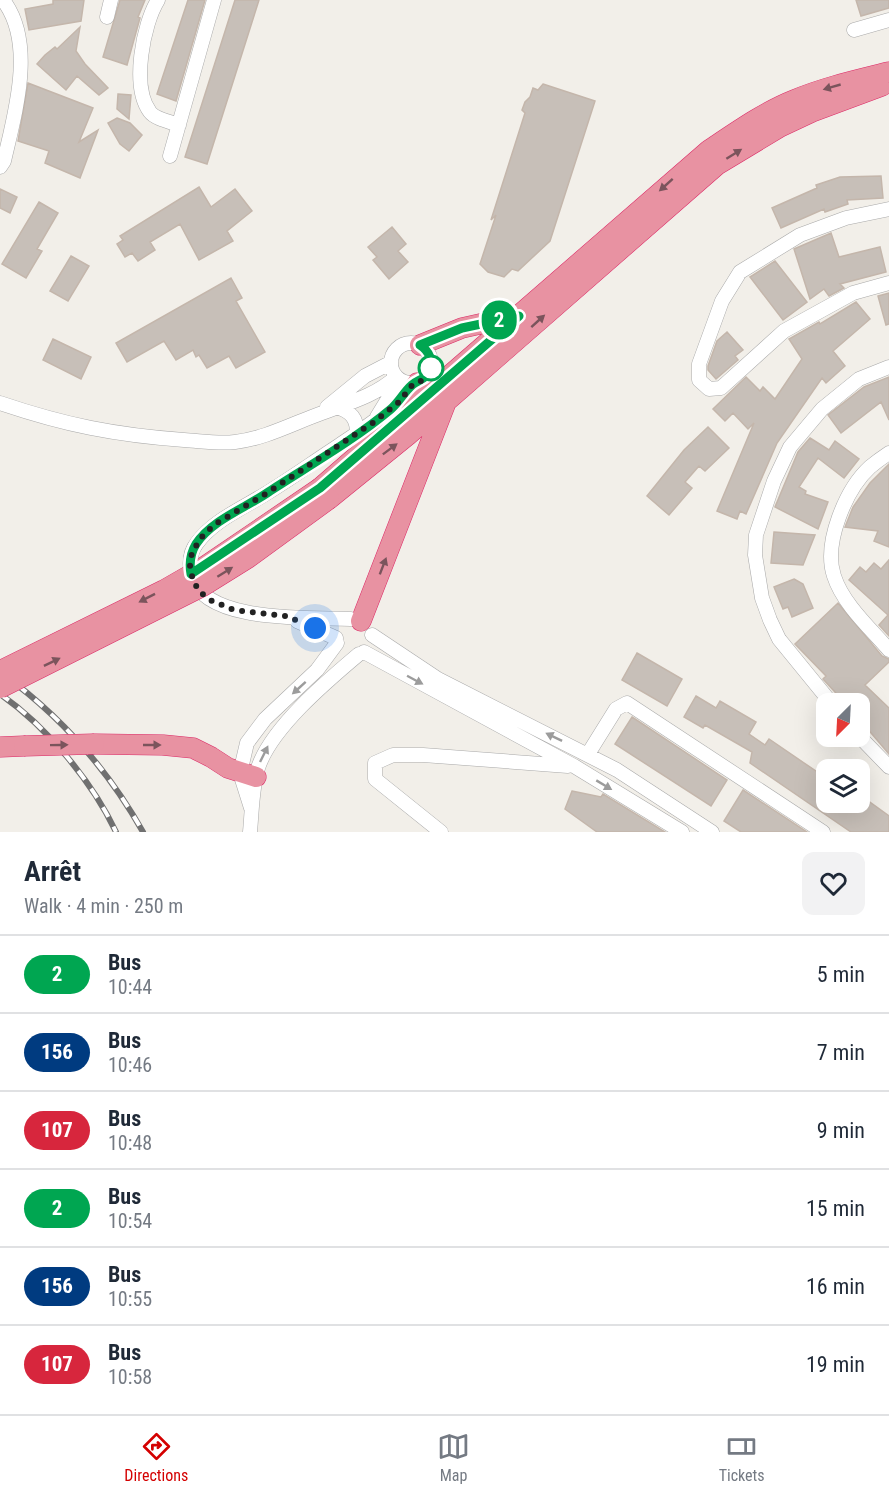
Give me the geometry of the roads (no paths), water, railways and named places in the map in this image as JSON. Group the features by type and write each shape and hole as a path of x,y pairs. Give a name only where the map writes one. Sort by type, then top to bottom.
{"highway":[{"path":"0,671 164,590 324,494 411,411 709,150 766,113 794,100 830,87 889,72"},
{"path":"0,688 203,586 248,558 324,494 446,402 717,165 780,127 812,112 889,84"},
{"path":"420,345 462,328 519,316"},
{"path":"406,381 412,397 411,411"},
{"path":"361,625 446,402"},
{"path":"0,747 94,744 193,748 248,775"}],"street":[{"path":"0,167 4,161 20,91 21,74 16,25 12,11 3,0"},
{"path":"107,17 111,0"},
{"path":"158,0 143,42 139,69 149,111 179,125"},
{"path":"170,156 214,0"},
{"path":"854,30 889,20"},
{"path":"889,209 846,218 800,235 740,272 722,301 699,364 699,380 709,389 721,388 784,332 853,293 889,283"},
{"path":"0,403 48,419 96,431 235,442 254,438 379,390 428,375 431,362 425,349 420,345 406,343 391,356 390,363 406,381"},
{"path":"318,414 365,376 390,363"},
{"path":"822,693 779,639 770,620 762,598 755,555 756,535 771,490 790,447 822,409 859,379 889,367"},
{"path":"406,381 374,422 267,493 217,523 204,534 192,552 190,566 193,581 200,592 210,600 234,610 361,625 438,679 588,754 712,832"},
{"path":"337,407 355,418 357,434"},
{"path":"889,453 870,467 850,493 839,518 831,549 833,576 844,596 889,650"},
{"path":"286,616 336,641 348,654 362,653 574,766 682,832"},
{"path":"250,832 252,810 245,749 256,730 304,685 336,641 341,624 361,625"},
{"path":"248,775 276,734 370,645 361,625"},
{"path":"588,754 616,709 627,703 823,832"},
{"path":"870,747 889,767"},
{"path":"441,832 375,779 375,764 393,754 413,754 574,766"}],"railway":[{"path":"0,672 43,706 80,744 114,786 143,832"},
{"path":"0,694 51,738 81,774 116,832"}]}
